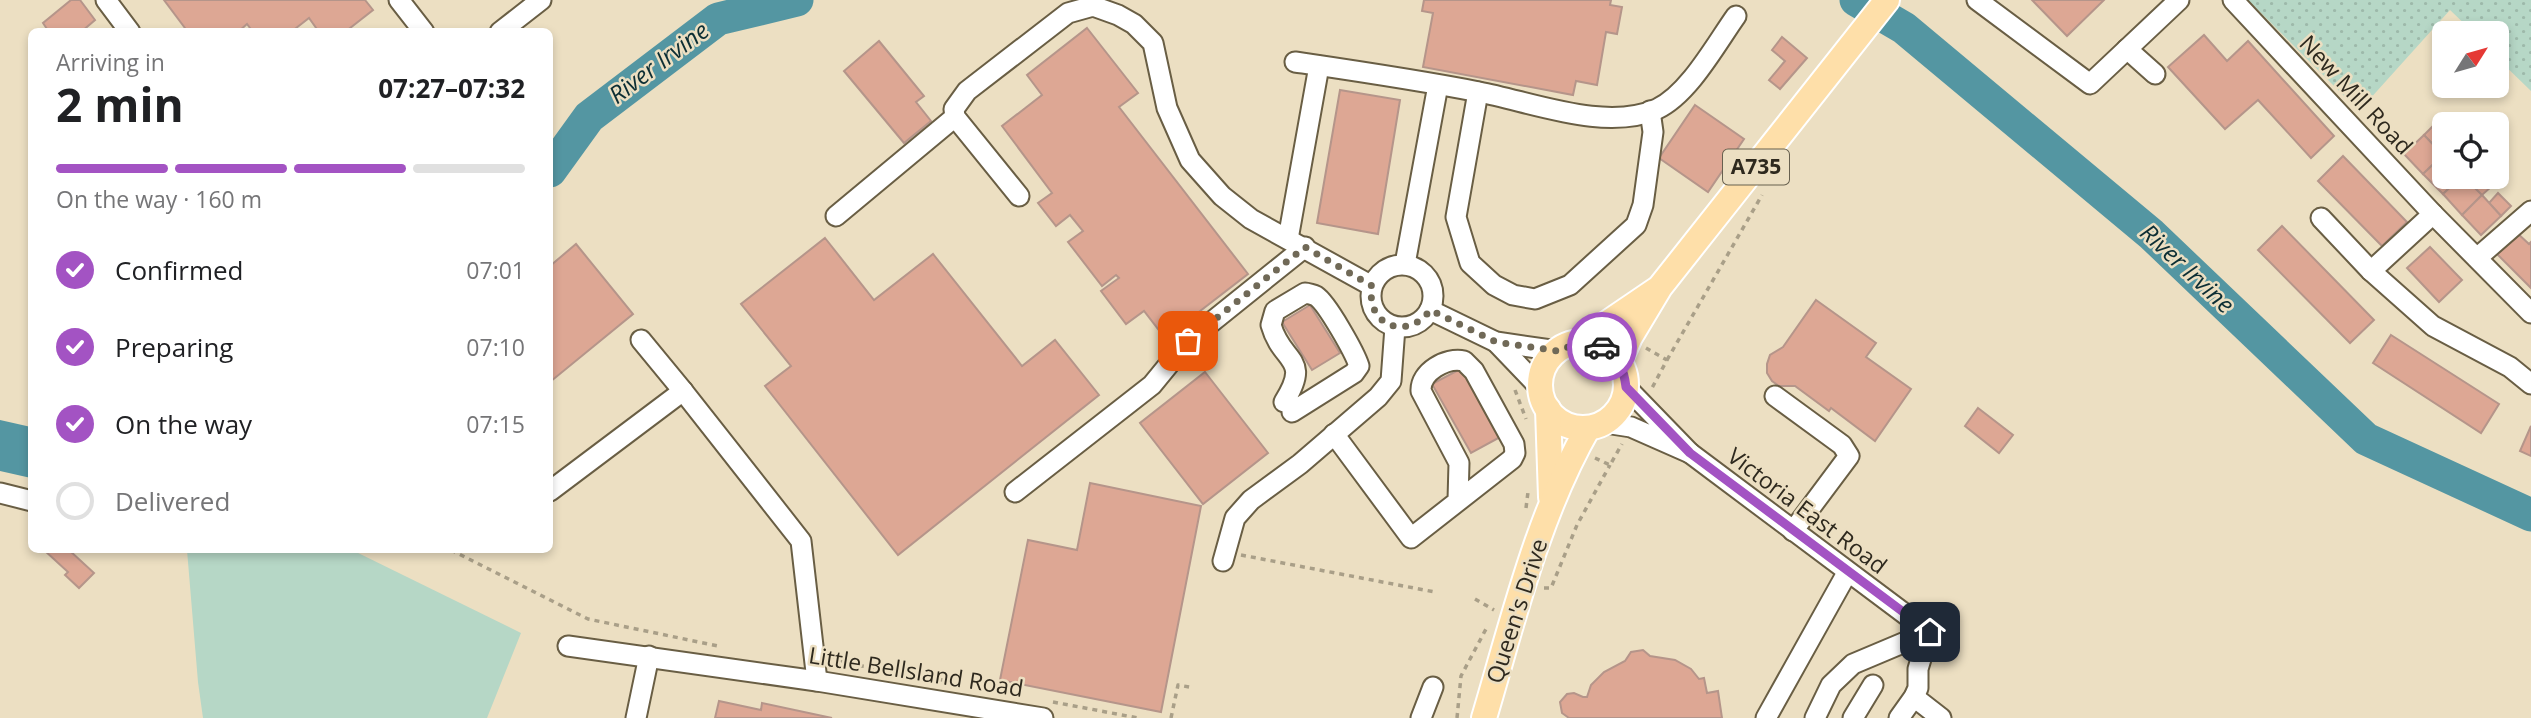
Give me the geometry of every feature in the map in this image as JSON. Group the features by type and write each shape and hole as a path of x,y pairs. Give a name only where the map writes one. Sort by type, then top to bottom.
{"main road":[{"name":"A735","path":"1619,362 1630,337 1660,286 1887,0"},
{"name":"A735","path":"1544,399 1545,368 1568,347 1660,286"},
{"path":"1568,347 1601,347 1611,353 1625,374 1626,387"},
{"name":"A735","path":"1596,425 1620,408 1626,387"},
{"path":"1544,399 1565,424 1596,425"},
{"name":"Queen's Drive","path":"1544,399 1549,436 1552,504"},
{"name":"Queen's Drive","path":"1484,718 1523,588 1552,504 1575,450 1596,425"}],"street":[{"path":"106,0 127,28"},
{"path":"399,0 421,28"},
{"path":"505,28 541,0"},
{"path":"1977,0 2091,84 2179,0"},
{"name":"New Mill Road","path":"2233,0 2433,214 2531,313"},
{"path":"1019,196 955,117 954,109 967,91 986,75 1068,13 1093,6 1134,24 1153,43 1167,108 1190,160 1222,196 1251,219 1372,286"},
{"path":"1295,62 1478,92 1592,117 1624,117 1650,111 1674,98 1736,16"},
{"path":"2127,50 2155,74"},
{"path":"1015,492 1152,385 1188,341 1297,243 1319,66"},
{"path":"1405,264 1438,85"},
{"path":"1478,92 1456,217 1469,263 1493,285 1513,295 1535,299 1570,285 1636,225 1643,205 1653,132 1650,111"},
{"path":"836,216 955,117"},
{"path":"2477,258 2531,211"},
{"path":"2371,271 2433,214"},
{"path":"2321,218 2371,271 2433,326 2510,368 2531,384"},
{"path":"1405,264 1415,267 1430,281 1433,300 1430,310 1424,319 1415,324 1395,327 1385,323 1372,307 1372,286 1377,276 1385,269 1405,264"},
{"path":"1305,293 1315,295 1323,303 1356,355 1359,366 1354,373 1288,407 1297,370 1271,325 1275,311 1305,293"},
{"path":"1430,310 1496,342 1544,399"},
{"path":"1224,556 1235,518 1251,500 1300,464 1378,397 1391,381 1395,327"},
{"path":"641,340 801,541 817,681"},
{"path":"1496,342 1568,347"},
{"path":"1334,434 1411,538 1512,459 1515,453 1514,444 1469,364 1464,360 1453,360 1427,373 1421,384 1421,391 1459,463 1458,500"},
{"name":"Victoria East Road","path":"1626,387 1690,453 1847,573 1930,632"},
{"path":"553,489 683,391"},
{"path":"1775,396 1842,445 1849,456 1793,531"},
{"name":"Victoria East Road","path":"1596,425 1631,427 1690,453"},
{"path":"0,493 28,500"},
{"path":"1766,718 1847,573"},
{"path":"1899,718 1918,688 1918,669 1930,632"},
{"path":"1815,718 1832,685 1853,664 1930,632"},
{"name":"Little Bellsland Road","path":"568,646 817,681 1043,718"},
{"path":"636,718 649,656"},
{"path":"1853,718 1873,685"},
{"path":"1421,718 1433,687"},
{"path":"1914,697 1941,718"}],"path":[{"path":"1644,405 1766,187 1753,171"},
{"path":"1630,337 1667,360"},
{"path":"1522,370 1514,387 1530,427 1549,436"},
{"path":"1523,588 1551,588 1577,525 1631,427"},
{"path":"1575,450 1610,465"},
{"path":"1523,517 1530,482"},
{"path":"457,553 588,619 724,648"},
{"path":"1224,556 1435,592"},
{"path":"1457,718 1461,676 1497,612 1475,599"},
{"path":"1171,718 1178,685 1194,688"}],"green space":[{"path":"2248,0 2531,0 2531,91 2510,71 2510,21 2461,21 2450,10 2440,21 2432,21 2432,30 2359,111"},
{"path":"187,553 358,553 521,633 487,718 203,718"}],"water":[{"path":"0,420 28,426 28,477 0,471"}],"building":[{"path":"71,0 80,0 95,20 86,28 46,28 43,23"},
{"path":"164,0 365,0 373,10 350,28 316,28 309,18 296,28 250,28 247,24 242,28 185,28"},
{"path":"1424,0 1611,0 1610,5 1622,7 1617,34 1606,32 1597,85 1576,81 1573,95 1423,67 1433,13 1422,11"},
{"path":"2032,0 2104,0 2067,36"},
{"path":"1087,28 1138,93 1119,107 1248,274 1165,338 1144,311 1126,324 1101,291 1119,278 1116,275 1102,286 1068,242 1083,231 1070,215 1056,226 1038,203 1052,193 1002,126 1042,95 1027,75"},
{"path":"2204,35 2227,61 2248,41 2334,136 2311,158 2258,100 2225,129 2168,67"},
{"path":"1782,37 1807,58 1780,89 1769,80 1785,61 1772,50"},
{"path":"879,41 924,96 916,102 931,121 904,143 844,71"},
{"path":"1340,90 1400,100 1378,234 1317,223"},
{"path":"1695,105 1744,139 1708,192 1659,158"},
{"path":"2432,127 2432,144 2424,135"},
{"path":"2424,135 2432,143 2432,165 2423,174 2404,154"},
{"path":"2343,156 2407,222 2382,246 2318,181"},
{"path":"2432,165 2432,183 2423,174"},
{"path":"2448,189 2476,189 2482,195 2462,215 2443,194"},
{"path":"2476,189 2489,189 2482,195"},
{"path":"2498,193 2511,206 2501,216 2489,203"},
{"path":"2482,195 2501,216 2481,235 2462,215"},
{"path":"2282,226 2374,320 2350,343 2258,250"},
{"path":"2516,232 2529,244 2531,242 2531,288 2495,252"},
{"path":"825,238 874,300 933,254 1022,366 1055,340 1099,395 898,555 765,386 791,366 741,304"},
{"path":"576,244 633,314 553,380 553,263"},
{"path":"2430,247 2462,280 2439,302 2407,268"},
{"path":"1816,300 1876,343 1866,357 1911,389 1875,441 1831,408 1829,411 1795,386 1779,386 1767,373 1770,355 1783,347"},
{"path":"1310,305 1340,353 1312,370 1282,322"},
{"path":"2391,335 2499,404 2481,433 2373,363"},
{"path":"1464,367 1502,436 1471,453 1432,384"},
{"path":"1205,372 1268,453 1203,504 1140,423"},
{"path":"1978,408 2013,435 1999,453 1965,426"},
{"path":"2531,426 2531,456 2520,451"},
{"path":"1090,483 1201,506 1161,712 1000,680 1028,540 1077,550"},
{"path":"47,553 72,553 94,573 79,588 65,575 68,572"},
{"path":"1643,650 1650,656 1675,660 1691,669 1699,679 1704,678 1707,693 1718,691 1722,718 1569,718 1562,713 1560,702 1567,694 1587,697 1591,685 1604,672 1625,661 1631,652"},
{"path":"719,701 761,710 762,703 832,718 715,718"}],"waterway":[{"name":"River Irvine","path":"553,167 589,117 718,19 797,0"},
{"name":"River Irvine","path":"1856,0 1904,28 2151,234 2366,439 2531,515"}],"way so far":[{"path":"1188,341 1305,247 1372,286 1372,307 1385,323 1395,327 1415,324 1424,319 1430,310 1496,342 1558,351 1578,343 1602,347"}],"route":[{"path":"1602,347 1619,362 1625,374 1626,387 1690,453 1847,573 1930,632"}]}
